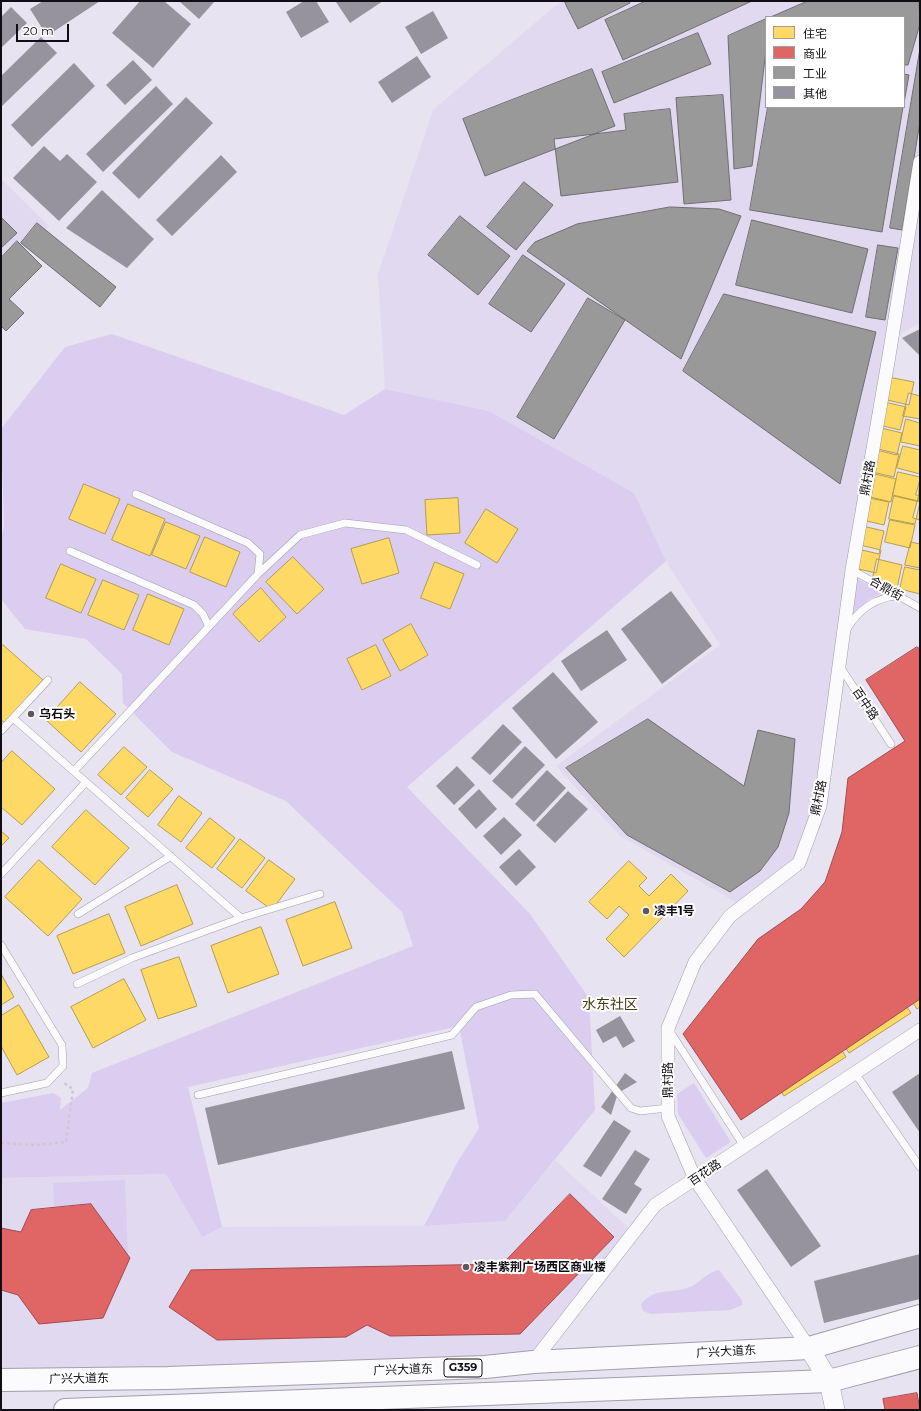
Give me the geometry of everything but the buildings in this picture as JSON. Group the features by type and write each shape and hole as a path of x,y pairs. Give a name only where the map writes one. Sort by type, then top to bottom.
{"highway":[{"name":"广兴大道东","path":"1,1380 255,1375 485,1367 533,1362 809,1348 920,1316"},
{"name":"G359","path":"65,1410 112,1410 829,1381 920,1357"}],"street":[{"name":"鼎村路","path":"809,1348 695,1179 668,1116 668,1028 695,962 730,916 799,863 820,806 852,570 889,356 920,162"},
{"name":"百花路","path":"533,1362 655,1205 920,1030"},
{"path":"809,1348 829,1381 835,1410"}],"lane":[{"path":"136,494 248,543 260,554 258,574"},
{"path":"74,771 258,574 300,535 345,523 406,530 477,565"},
{"path":"70,551 194,605 203,614 209,627"},
{"name":"合鼎街","path":"852,570 920,608"},
{"path":"843,636 853,618 864,609 884,597 898,596"},
{"name":"百中路","path":"839,665 891,744"},
{"path":"1,731 48,680"},
{"path":"13,718 241,918"},
{"path":"1,874 86,782"},
{"path":"78,914 171,856"},
{"path":"77,984 132,958 241,918 320,894"},
{"path":"1,945 62,1045 63,1066 47,1083 1,1093"},
{"path":"198,1094 452,1035 476,1007 511,995 535,994 631,1108 640,1110 668,1108"},
{"path":"668,1028 744,1146"},
{"path":"855,1073 920,1167"}],"path":[{"path":"1,1143 36,1146 66,1142 73,1089 54,1076"}],"shaded area":[{"path":"561,1 920,1 920,323 892,338 820,806 799,863 743,906 620,836 556,766 720,645 666,561 634,493 489,411 385,389 378,274 433,110"},
{"path":"1,179 49,226 1,276"},
{"path":"112,334 344,415 385,389 489,411 634,493 666,561 407,787 530,914 589,998 595,1110 505,1221 424,1226 457,1163 479,1128 459,1026 188,1087 222,1227 202,1237 166,1174 1,1178 1,1103 53,1093 61,1098 60,1110 88,1088 92,1073 413,946 402,912 286,801 172,752 123,703 122,674 86,639 25,629 1,599 1,536 4,527 1,429 65,347"},
{"path":"856,578 883,593 870,599 852,614"},
{"path":"694,1083 731,1142 706,1158 678,1114 677,1094"},
{"path":"555,1160 634,1233 533,1362 1,1380 1,1178 166,1174 202,1237 222,1227 424,1226 505,1221"},
{"path":"125,1180 128,1257 56,1260 53,1183"},
{"path":"719,1270 742,1300 742,1305 730,1310 651,1314 643,1311 641,1304 652,1295 690,1287 711,1273"}],"place":[{"name":"乌石头","path":"31,714"},
{"name":"凌丰1号","path":"646,911"},
{"name":"凌丰紫荆广场西区商业楼","path":"466,1267"}],"district":[{"name":"水东社区","path":"610,1005"}]}
